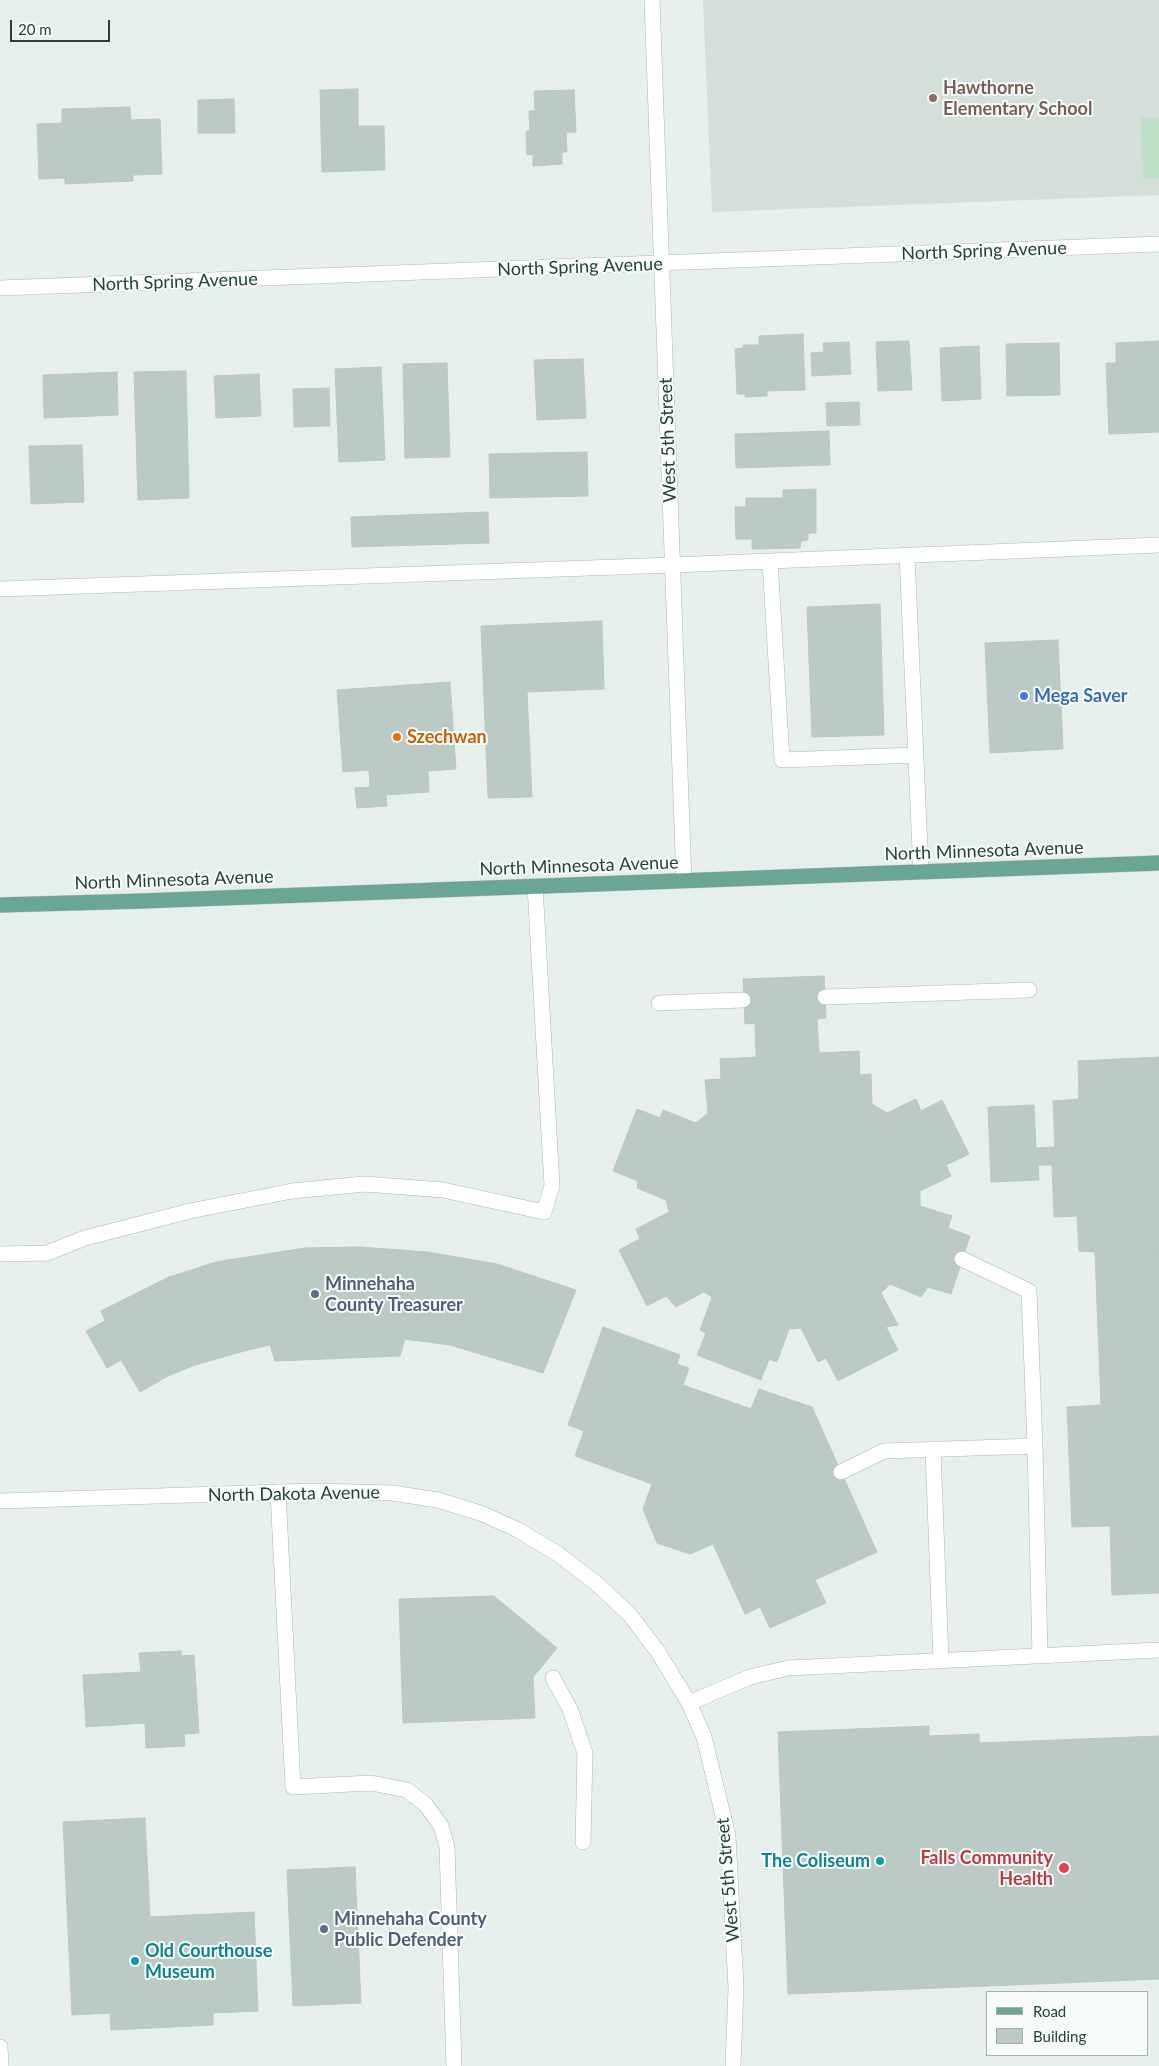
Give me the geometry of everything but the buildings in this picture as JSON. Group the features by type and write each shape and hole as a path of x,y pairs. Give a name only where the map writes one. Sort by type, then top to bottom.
{"main road":[{"name":"North Minnesota Avenue","path":"0,905 142,902 1159,863"}],"street":[{"name":"West 5th Street","path":"652,0 684,880"},
{"name":"North Spring Avenue","path":"0,288 1159,244"},
{"path":"0,588 673,565 1159,545"},
{"path":"907,555 921,872"},
{"path":"770,561 782,760 916,755"},
{"path":"0,1254 47,1253 85,1238 190,1211 292,1191 365,1184 442,1190 544,1212 552,1186 535,886"},
{"path":"825,997 1029,990"},
{"path":"659,1003 743,1000"},
{"path":"962,1259 1029,1291 1040,1656"},
{"path":"841,1472 884,1451 1035,1446"},
{"path":"934,1450 941,1661"},
{"name":"North Dakota Avenue","path":"0,1501 342,1490 392,1493 438,1500 484,1514 518,1530 558,1554 596,1583"},
{"path":"278,1492 293,1787 371,1783 407,1790 426,1805 441,1826 447,1847 454,2066"},
{"name":"West 5th Street","path":"596,1583 630,1615 658,1652 689,1703 704,1737 728,1836 736,1988 733,2066"},
{"path":"689,1703 750,1677 788,1668 1159,1650"},
{"path":"554,1678 570,1709 585,1753 583,1842"},
{"path":"0,2047 1,2066"}],"shaded area":[{"name":"Hawthorne Elementary School","path":"703,0 1159,0 1159,195 712,212"}],"green space":[{"path":"1141,118 1159,118 1159,179 1143,179"}],"place":[{"name":"Hawthorne Elementary School","path":"933,98"},
{"name":"Mega Saver","path":"1024,696"},
{"name":"Szechwan","path":"397,737"},
{"name":"Minnehaha County Treasurer","path":"315,1294"},
{"name":"The Coliseum","path":"880,1861"},
{"name":"Falls Community Health","path":"1064,1868"},
{"name":"Minnehaha County Public Defender","path":"324,1929"},
{"name":"Old Courthouse Museum","path":"135,1961"}]}
